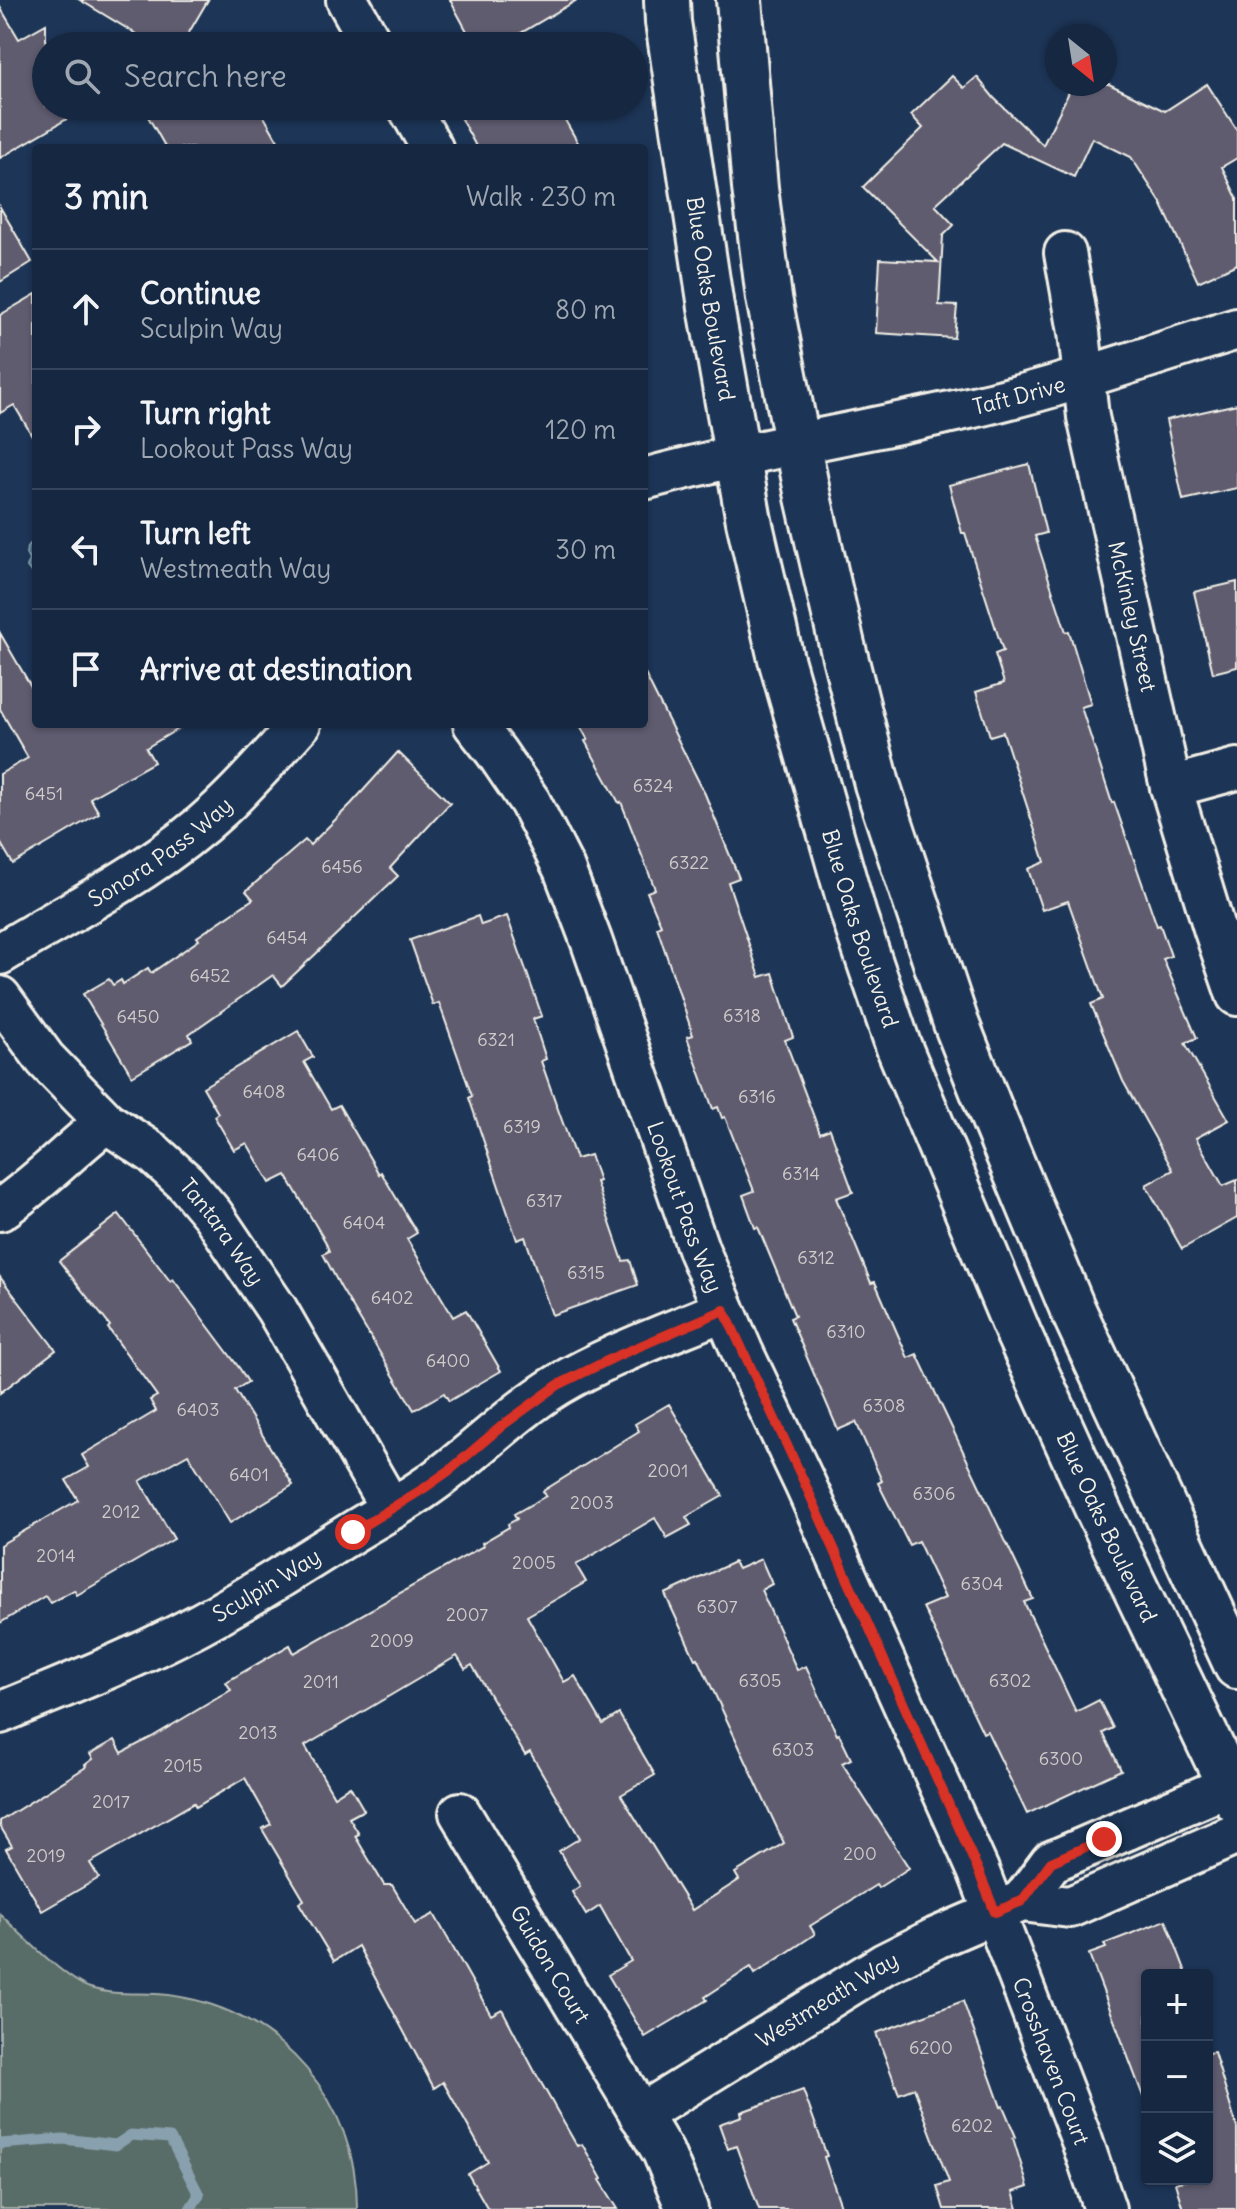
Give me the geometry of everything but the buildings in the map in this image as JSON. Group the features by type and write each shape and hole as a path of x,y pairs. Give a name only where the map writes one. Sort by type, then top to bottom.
{"main road":[{"name":"Blue Oaks Boulevard","path":"667,0 711,307 749,521 781,659 854,916 898,1045 1019,1335 1099,1512 1235,1789"},
{"path":"739,0 755,188 769,298 797,444 877,784 956,1023 995,1122 1073,1310 1237,1666"}],"street":[{"path":"347,0 365,32"},
{"path":"416,120 430,144"},
{"name":"McKinley Street","path":"1065,253 1079,332 1088,417 1171,787 1237,995"},
{"name":"Taft Drive","path":"737,457 984,405 1237,329"},
{"path":"648,478 737,457"},
{"name":"Sonora Pass Way","path":"0,954 130,877 182,840 219,810 296,728"},
{"name":"Lookout Pass Way","path":"477,728 530,802 564,869 679,1198 724,1310 978,1870 1008,1907"},
{"path":"1171,787 1237,769"},
{"name":"Tantara Way","path":"0,997 45,1059 106,1122 153,1153 186,1183 213,1215 277,1310 391,1509"},
{"path":"0,1210 106,1122"},
{"name":"Sculpin Way","path":"0,1713 160,1644 259,1589 450,1470 503,1425 558,1385 724,1310"},
{"name":"Westmeath Way","path":"640,2115 884,1964 1008,1907 1051,1862 1235,1789"},
{"name":"Guidon Court","path":"460,1813 663,2152 687,2209"},
{"path":"1008,1907 1070,1907 1237,1834"},
{"name":"Crosshaven Court","path":"1008,1907 1105,2209"}],"green space":[{"path":"0,1914 56,1966 90,1988 175,1996 213,2005 248,2021 279,2042 306,2068 328,2099 344,2133 354,2170 357,2209 0,2209"}],"water":[{"path":"32,543 32,573 27,567 27,547"}],"waterway":[{"path":"0,2144 63,2139 116,2145 131,2135 170,2138 199,2195 190,2209"}],"route":[{"path":"353,1532 450,1470 503,1425 558,1385 724,1310 805,1484 995,1912 1022,1901 1051,1862 1104,1839"}]}
